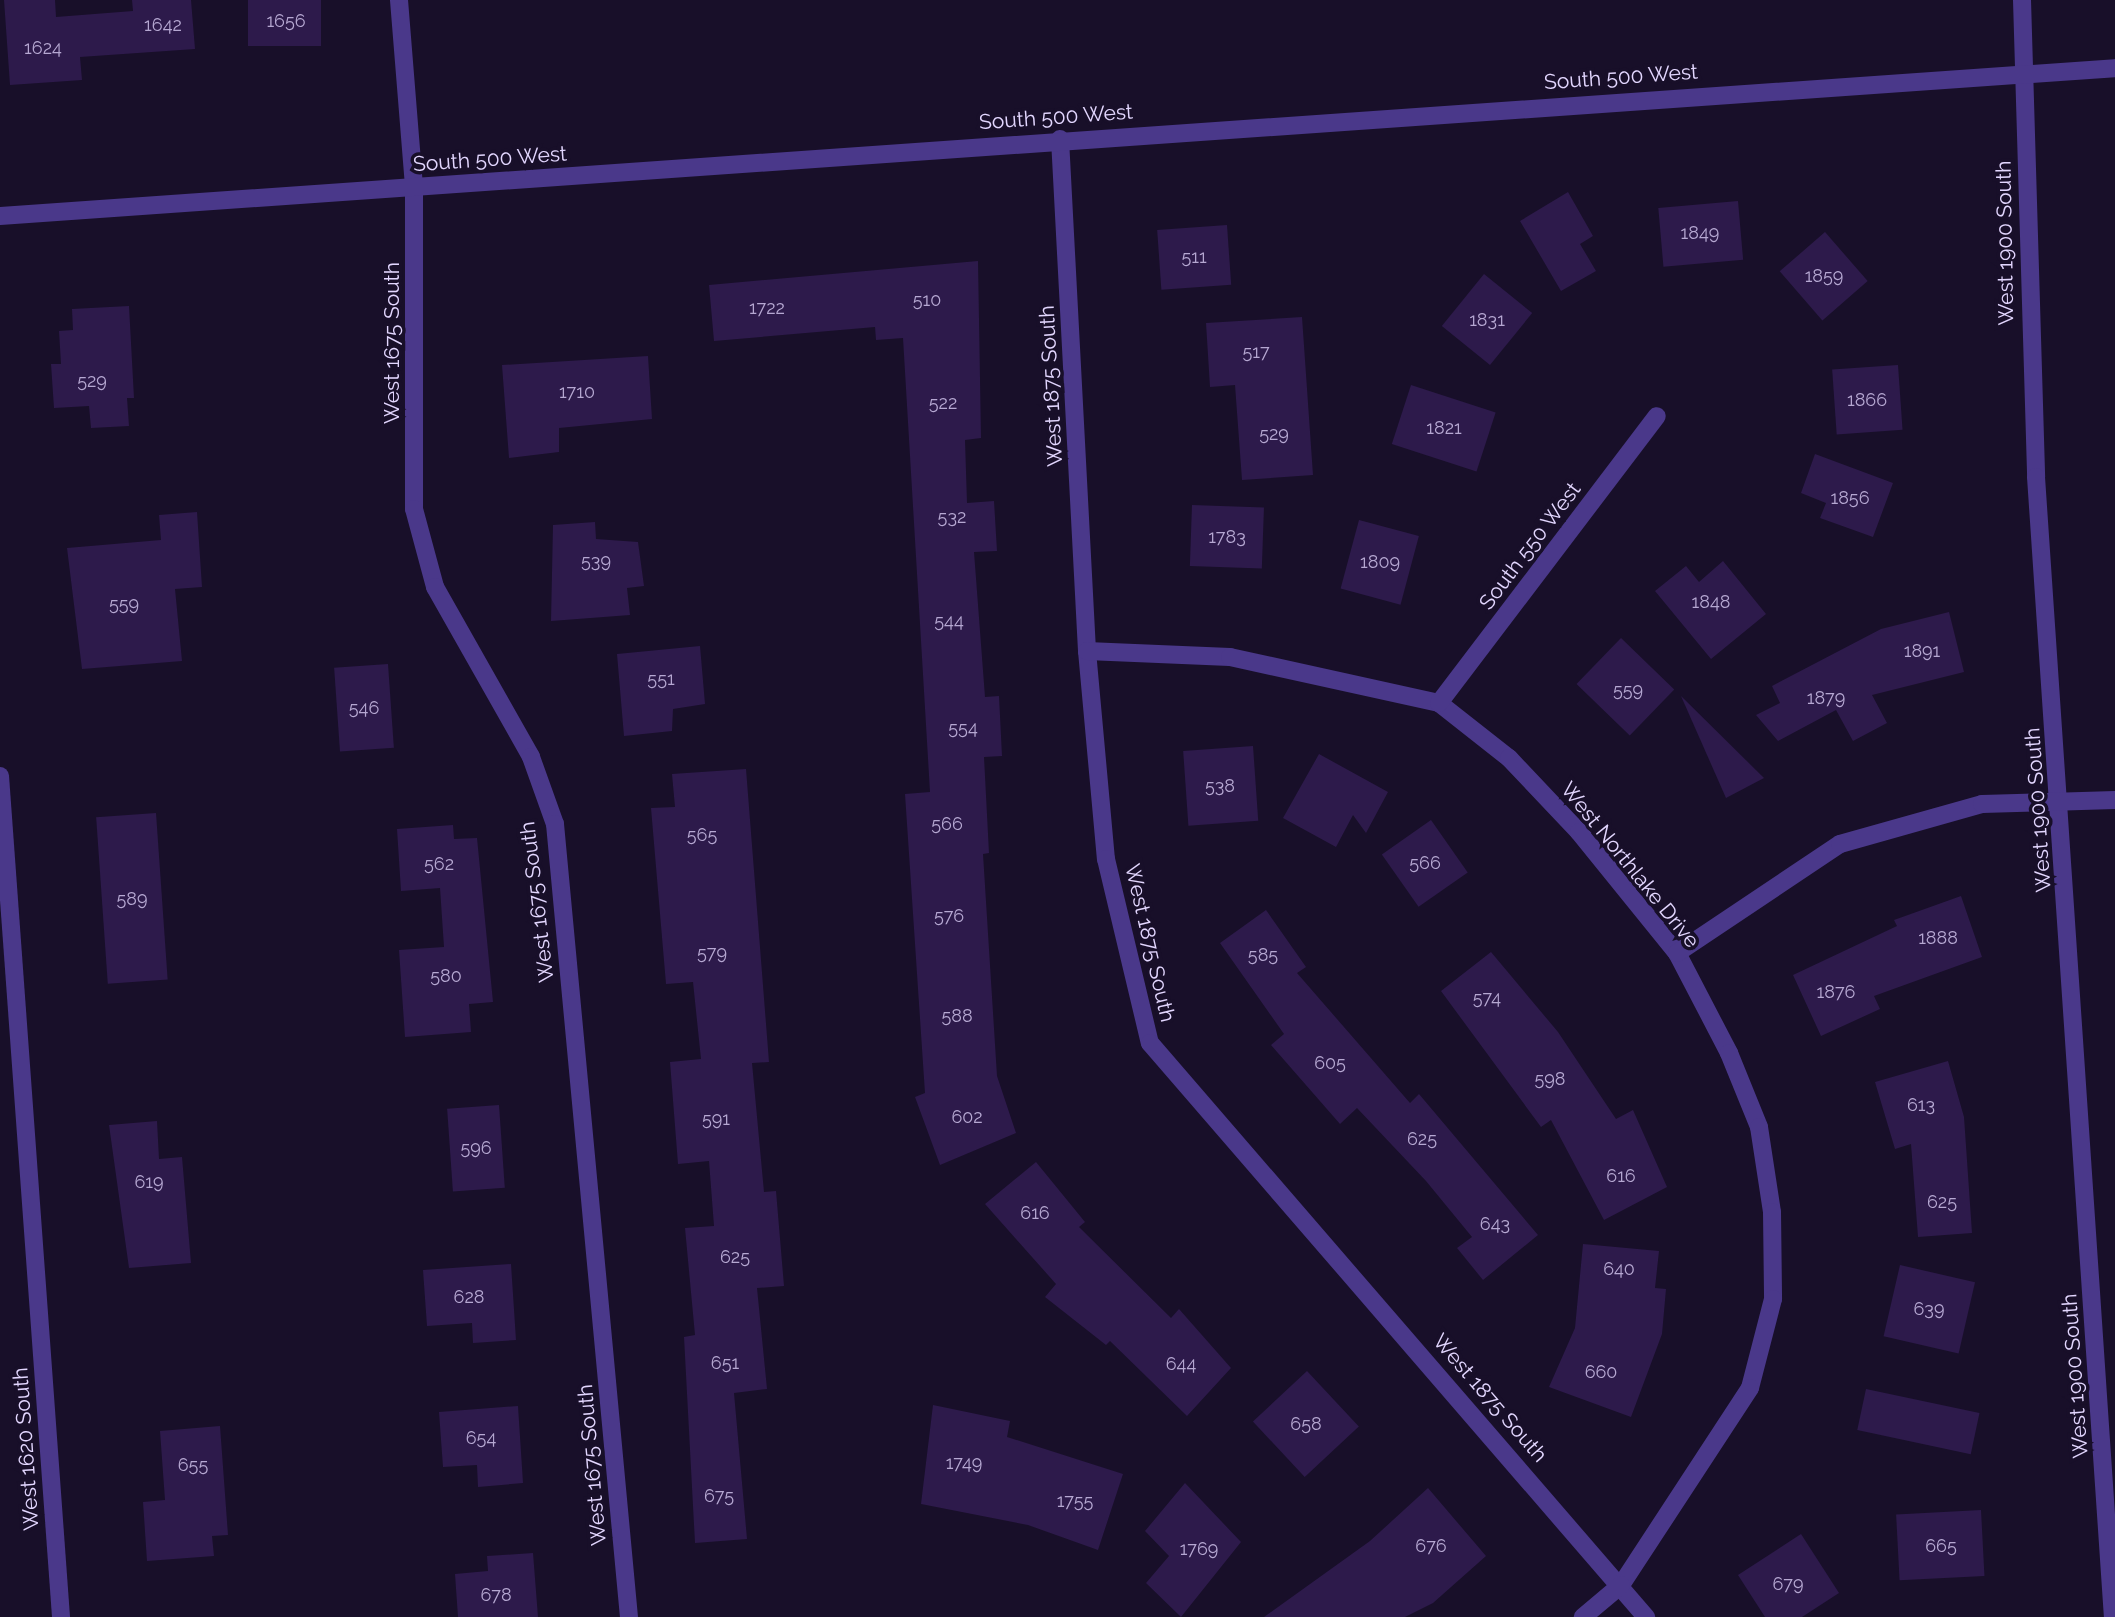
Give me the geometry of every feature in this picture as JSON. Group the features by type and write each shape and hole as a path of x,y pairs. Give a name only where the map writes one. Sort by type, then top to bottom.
{"street":[{"name":"West 1675 South","path":"399,0 414,187 414,509 435,587 531,757 555,824 629,1617"},
{"name":"West 1900 South","path":"2022,0 2036,477 2061,804 2113,1617"},
{"name":"South 500 West","path":"0,216 1060,139 2115,68"},
{"name":"West 1875 South","path":"1060,139 1087,651 1106,859 1150,1043 1646,1617"},
{"name":"South 550 West","path":"1439,703 1657,416"},
{"name":"West Northlake Drive","path":"1087,651 1230,657 1439,703 1518,767 1677,953 1759,1127 1772,1212 1773,1299 1749,1388 1712,1453 1621,1585"},
{"name":"West 1620 South","path":"0,776 61,1617"},
{"path":"1677,953 1840,844 1982,804 2061,804 2115,800"},
{"path":"1583,1617 1621,1585"}],"building":[{"path":"4,0 55,0 56,17 133,11 132,0 191,0 195,49 80,57 82,80 10,85"},
{"path":"248,0 321,0 321,46 248,46"},
{"path":"1568,192 1593,236 1580,244 1596,271 1561,291 1520,221"},
{"path":"1738,201 1743,260 1663,267 1658,208"},
{"path":"1227,225 1231,285 1161,290 1157,230"},
{"path":"1825,232 1868,281 1822,320 1780,271"},
{"path":"978,261 981,438 965,440 967,503 994,501 997,551 974,552 985,697 999,696 1002,756 984,757 989,853 983,854 997,1076 1016,1133 940,1165 915,1097 925,1093 905,794 930,792 903,338 876,340 875,327 714,341 709,285"},
{"path":"1484,274 1532,313 1490,365 1442,326"},
{"path":"129,306 134,398 127,398 129,426 91,428 89,406 54,408 51,364 61,364 59,331 73,330 72,309"},
{"path":"1302,317 1313,475 1242,480 1235,385 1210,387 1206,323"},
{"path":"648,356 652,419 559,428 559,452 509,458 502,365"},
{"path":"1898,365 1903,430 1837,434 1832,370"},
{"path":"1411,385 1496,413 1476,471 1392,444"},
{"path":"1815,454 1893,483 1873,537 1820,518 1826,503 1801,493"},
{"path":"1192,505 1264,508 1262,568 1190,566"},
{"path":"197,512 202,587 175,589 182,661 82,669 67,548 161,540 159,515"},
{"path":"1359,520 1419,536 1401,605 1341,589"},
{"path":"595,522 596,539 638,542 644,586 627,588 630,615 551,621 553,525"},
{"path":"1723,561 1766,614 1711,659 1655,591 1686,566 1699,582"},
{"path":"1949,612 1964,672 1872,695 1887,723 1853,741 1836,710 1778,741 1756,715 1780,703 1772,686 1881,629"},
{"path":"1621,638 1674,689 1630,735 1577,684"},
{"path":"700,646 705,704 673,709 672,731 624,736 617,654"},
{"path":"388,664 394,748 340,752 334,668"},
{"path":"1681,696 1764,778 1726,798"},
{"path":"1253,746 1258,821 1188,826 1183,751"},
{"path":"1319,754 1388,792 1366,833 1353,815 1336,847 1283,818"},
{"path":"746,769 769,1062 752,1063 764,1192 776,1191 784,1286 757,1288 767,1389 734,1393 747,1539 695,1543 684,1337 695,1335 685,1228 714,1226 709,1161 678,1164 670,1062 701,1059 693,982 666,984 651,808 675,807 672,774"},
{"path":"156,813 168,980 108,984 96,817"},
{"path":"1431,820 1468,872 1419,907 1382,854"},
{"path":"453,825 454,839 477,838 493,1002 469,1004 471,1032 405,1037 399,950 444,947 440,888 401,891 397,829"},
{"path":"1961,896 1982,957 1874,996 1880,1009 1821,1036 1793,975 1897,926 1894,920"},
{"path":"1266,910 1306,967 1297,973 1410,1103 1419,1094 1538,1235 1483,1280 1457,1248 1472,1237 1426,1181 1357,1108 1340,1124 1271,1045 1284,1034 1220,943"},
{"path":"1491,952 1558,1032 1616,1119 1633,1110 1667,1187 1604,1220 1551,1120 1541,1127 1441,991"},
{"path":"1948,1061 1964,1117 1972,1233 1918,1237 1911,1144 1895,1149 1875,1082"},
{"path":"499,1105 505,1188 453,1191 447,1109"},
{"path":"157,1121 159,1159 182,1157 191,1263 129,1268 109,1125"},
{"path":"1036,1162 1085,1222 1079,1227 1171,1318 1179,1309 1231,1368 1187,1416 1110,1341 1106,1345 1045,1297 1056,1284 985,1204"},
{"path":"1583,1244 1659,1251 1655,1288 1666,1289 1662,1334 1631,1417 1549,1387 1575,1328"},
{"path":"511,1264 516,1340 473,1343 472,1323 427,1326 423,1270"},
{"path":"1900,1265 1975,1282 1959,1353 1884,1336"},
{"path":"1307,1371 1359,1427 1305,1477 1253,1421"},
{"path":"1866,1389 1979,1413 1971,1454 1857,1430"},
{"path":"933,1405 1010,1421 1007,1437 1123,1474 1098,1550 1028,1525 921,1504"},
{"path":"518,1406 523,1483 478,1487 477,1465 443,1467 439,1412"},
{"path":"220,1426 228,1535 212,1536 214,1556 147,1561 143,1502 165,1500 160,1431"},
{"path":"1185,1483 1241,1542 1181,1617 1146,1583 1169,1556 1145,1531"},
{"path":"1428,1488 1486,1556 1433,1603 1405,1617 1264,1617 1370,1541"},
{"path":"1981,1510 1984,1576 1900,1580 1896,1514"},
{"path":"1801,1534 1839,1593 1802,1617 1765,1617 1738,1575"},
{"path":"533,1553 538,1617 458,1617 455,1574 488,1571 487,1556"}]}
